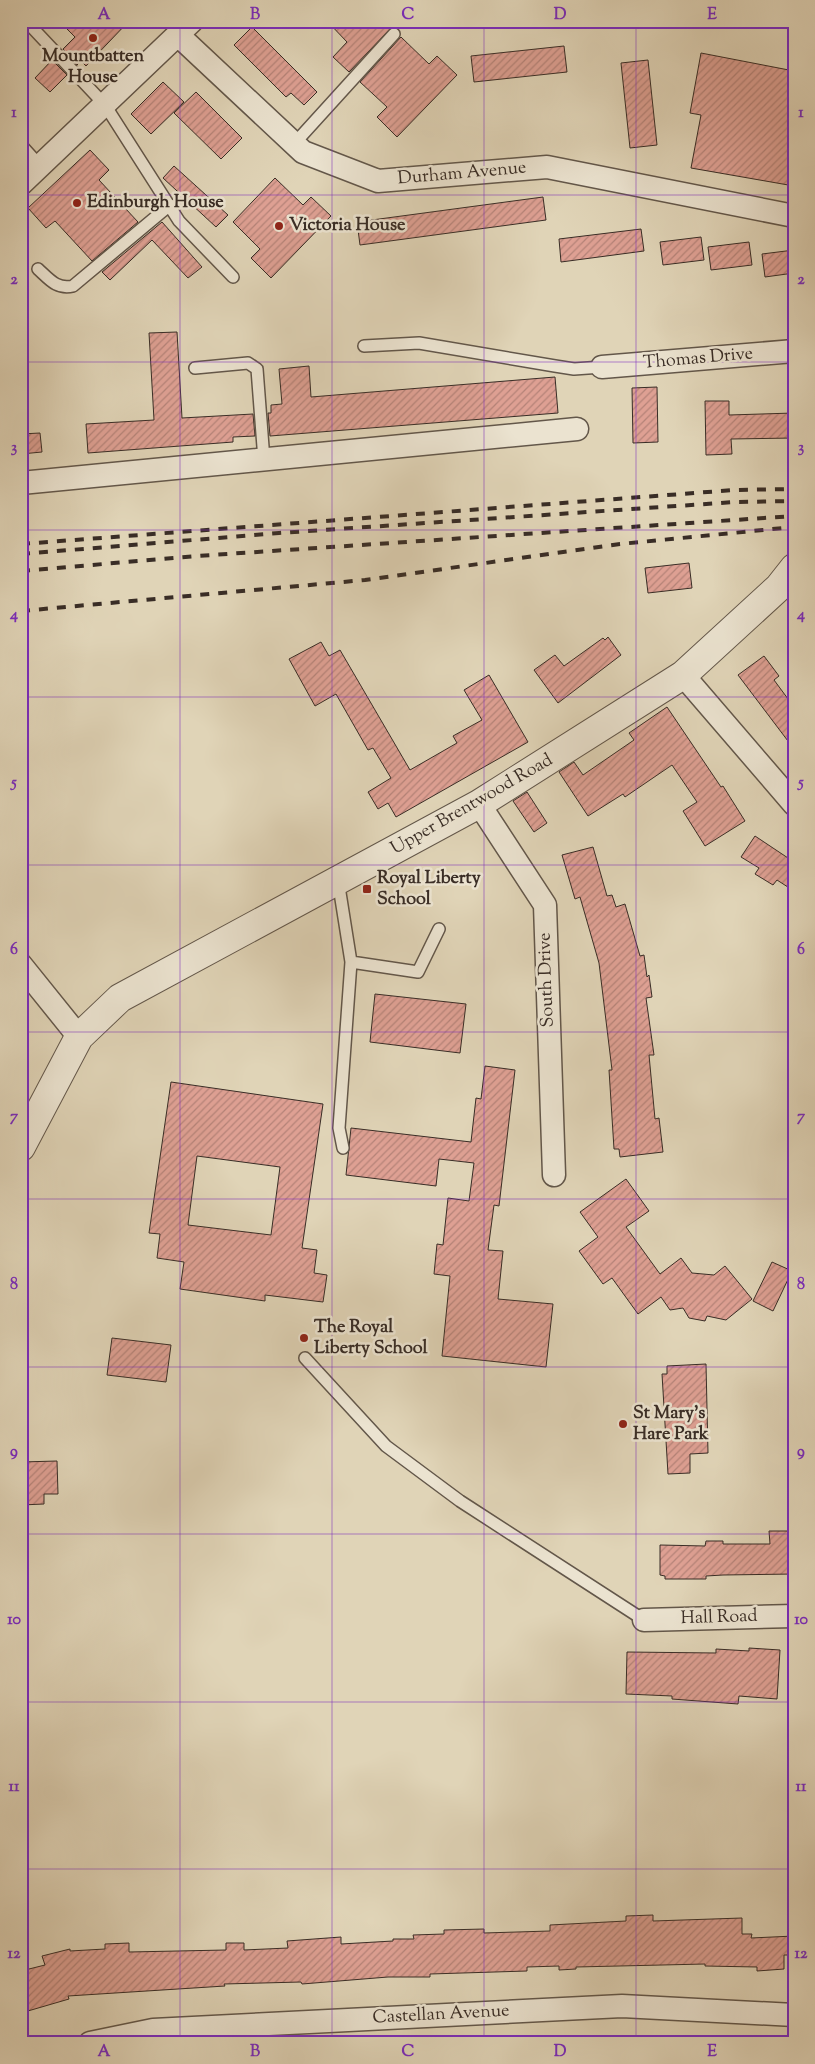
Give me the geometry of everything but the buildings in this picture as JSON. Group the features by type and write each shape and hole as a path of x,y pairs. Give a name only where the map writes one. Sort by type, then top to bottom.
{"street":[{"path":"21,184 185,28"},
{"name":"Durham Avenue","path":"185,28 303,152 378,182 547,167 794,216"},
{"name":"Thomas Drive","path":"602,368 794,351"},
{"path":"21,483 577,429"},
{"name":"Upper Brentwood Road","path":"21,1146 79,1037 120,998 479,804 683,675 778,587 794,568"},
{"path":"683,675 794,804"},
{"name":"South Drive","path":"479,804 545,905 554,1174"},
{"path":"21,965 79,1037"},
{"name":"Hall Road","path":"644,1620 794,1616"},
{"name":"Castellan Avenue","path":"90,2043 153,2030 586,2007 678,2008 794,2015"}],"lane":[{"path":"26,21 105,105 179,221 233,277"},
{"path":"294,144 394,34"},
{"path":"21,145 40,166"},
{"path":"38,269 58,286 65,288 73,286 170,205"},
{"path":"364,346 419,343 574,369 602,368"},
{"path":"195,368 248,363 257,368 264,460"},
{"path":"338,880 351,962 339,1128 343,1148"},
{"path":"351,962 418,972 440,929"},
{"path":"305,1358 386,1446 460,1501 644,1620"}],"railway":[{"path":"21,544 734,490 794,489"},
{"path":"21,554 279,533 735,502 794,501"},
{"path":"21,571 197,556 794,516"},
{"path":"21,611 365,580 620,544 794,527"}],"place":[{"name":"Mountbatten House","path":"93,38"},
{"name":"Edinburgh House","path":"77,203"},
{"name":"Victoria House","path":"279,226"},
{"name":"Royal Liberty School","path":"367,889"},
{"name":"The Royal Liberty School","path":"304,1338"},
{"name":"St Mary's Hare Park","path":"623,1424"}]}
